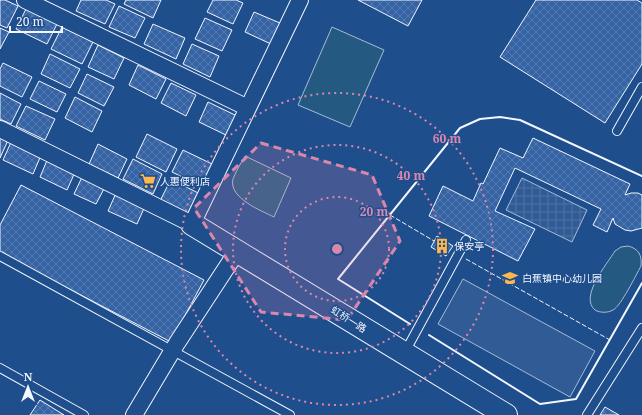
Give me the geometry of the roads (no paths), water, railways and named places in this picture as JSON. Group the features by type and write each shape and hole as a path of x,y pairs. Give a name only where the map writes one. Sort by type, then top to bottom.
{"street":[{"path":"25,0 248,108"},
{"path":"0,129 192,224 300,0"},
{"name":"虹桥一路","path":"192,224 238,250 506,415"},
{"path":"134,415 238,250"}],"lane":[{"path":"617,131 642,87"},
{"path":"404,353 466,240"},
{"path":"0,256 290,415"},
{"path":"587,415 642,328"},
{"path":"0,368 84,415"}],"place":[{"name":"人惠便利店","path":"148,181"},
{"name":"保安亭","path":"442,246"},
{"name":"白蕉镇中心幼儿园","path":"510,278"}]}
